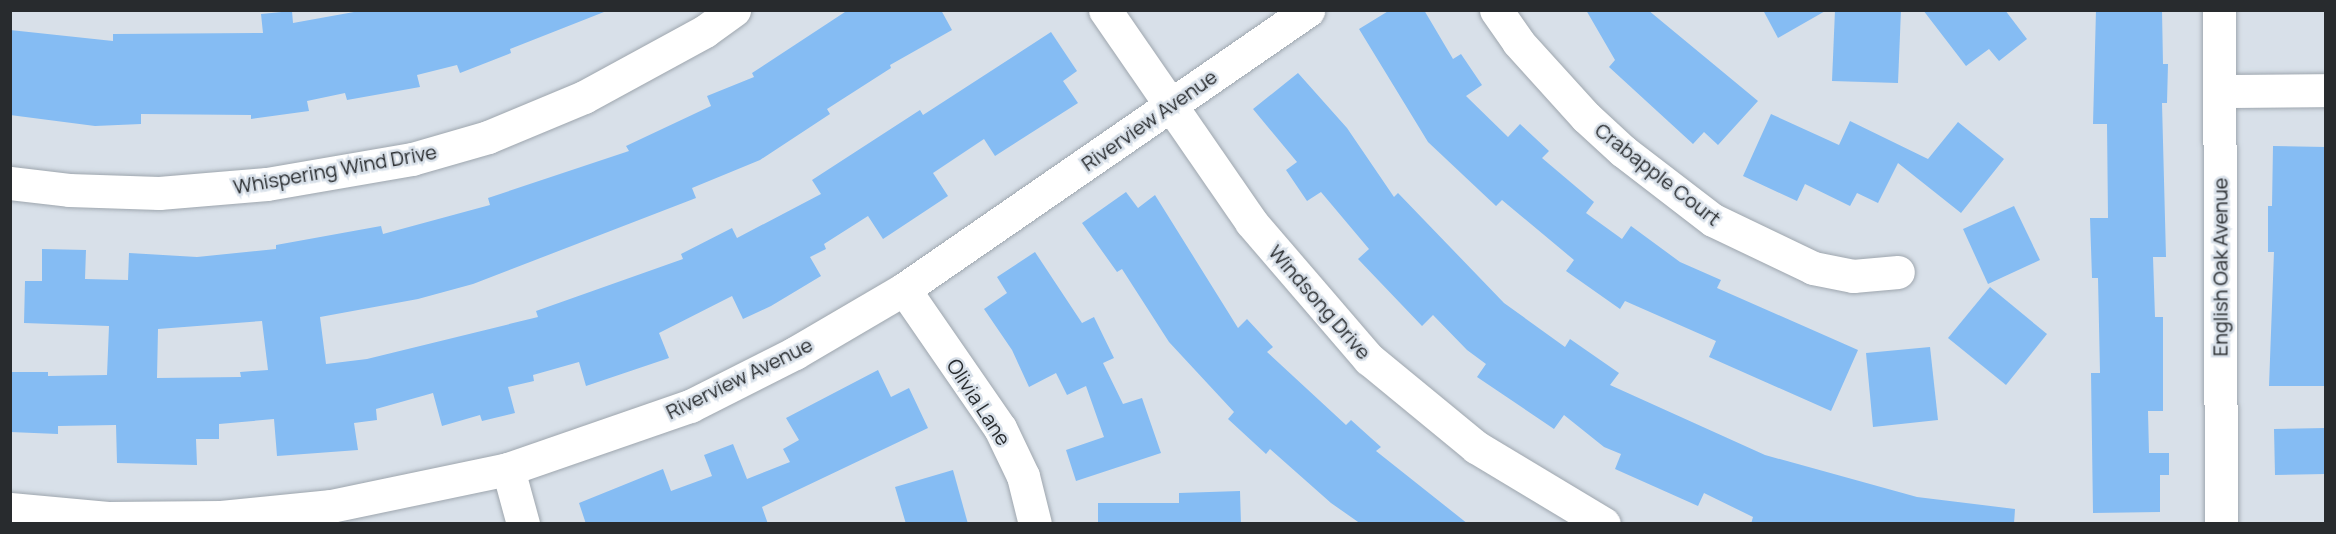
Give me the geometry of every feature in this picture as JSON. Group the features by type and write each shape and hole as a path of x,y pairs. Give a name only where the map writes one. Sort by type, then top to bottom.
{"street":[{"name":"Whispering Wind Drive","path":"10,183 69,190 159,193 267,184 412,159 488,137 584,97 705,31 734,10"},
{"name":"Windsong Drive","path":"1105,10 1251,222 1369,359 1476,447 1604,524"},
{"name":"Riverview Avenue","path":"10,509 108,518 220,520 331,506 508,469 690,406 795,353 904,289 1308,10"},
{"name":"Crabapple Court","path":"1496,10 1518,42 1586,117 1623,151 1713,220 1814,268 1853,276 1898,272"},
{"name":"English Oak Avenue","path":"2219,10 2221,524"},
{"path":"2220,91 2325,90"},
{"name":"Olivia Lane","path":"904,289 1000,428 1023,476 1035,524"},
{"path":"508,469 523,524"}],"building":[{"path":"365,10 604,12 510,49 511,53 460,73 457,65 417,75 420,87 347,100 345,93 307,101 309,111 251,119 251,115 141,114 141,124 95,126 10,115 10,30 113,41 113,34 263,33 261,14 292,11 293,23"},
{"path":"848,10 941,10 952,30 890,65 891,68 827,109 830,114 760,160 692,188 696,198 473,284 418,299 320,317 326,364 367,359 538,317 536,311 683,259 681,254 732,228 737,238 821,194 812,180 920,110 923,115 1051,32 1077,71 1063,81 1078,103 995,156 984,139 933,173 948,196 883,239 868,216 824,244 826,249 810,257 821,276 771,306 743,319 732,296 659,333 669,358 586,386 579,362 533,375 534,381 508,387 515,413 482,421 480,415 442,426 433,393 376,409 377,420 354,423 358,450 277,456 274,419 219,424 219,439 196,439 197,465 117,463 116,425 58,426 58,434 10,432 10,372 48,372 48,376 107,375 109,326 24,323 25,281 42,281 42,249 86,250 85,279 128,280 129,253 197,257 276,249 276,245 381,226 383,234 490,205 488,198 629,151 626,146 711,106 707,96 754,77 752,73","holes":["262,321 268,370 240,372 241,377 157,378 158,329"]},
{"path":"1390,10 1424,10 1453,59 1461,54 1482,85 1466,96 1508,137 1520,124 1549,151 1542,158 1594,202 1586,213 1622,239 1631,226 1680,262 1721,280 1717,288 1858,350 1831,411 1709,357 1716,341 1625,301 1620,309 1566,271 1574,260 1502,200 1496,206 1428,142 1359,29"},
{"path":"1586,10 1648,10 1758,101 1718,145 1704,132 1693,144 1609,67 1615,60"},
{"path":"1763,10 1827,10 1778,38"},
{"path":"1835,10 1901,10 1898,83 1832,81"},
{"path":"1923,10 2005,10 2027,39 1999,61 1989,49 1966,66"},
{"path":"2096,10 2162,10 2163,64 2168,64 2167,103 2162,103 2166,257 2153,257 2155,317 2163,317 2163,411 2148,411 2149,453 2169,453 2169,475 2160,475 2160,512 2093,513 2091,373 2100,373 2098,278 2092,278 2090,218 2108,218 2107,124 2093,124"},
{"path":"1298,73 1347,128 1394,197 1398,193 1504,303 1565,347 1570,339 1619,373 1610,385 1765,455 1917,497 2015,509 2014,524 1751,524 1753,517 1704,493 1698,506 1615,469 1621,454 1604,447 1564,415 1554,429 1477,377 1486,364 1467,350 1433,315 1422,326 1358,259 1369,249 1321,192 1307,201 1286,170 1297,162 1253,109"},
{"path":"1771,114 1839,145 1850,121 1928,159 1958,122 2004,159 1961,213 1898,163 1878,203 1857,193 1850,206 1805,184 1797,201 1743,176"},
{"path":"2273,146 2325,147 2325,386 2269,386 2274,252 2268,252 2268,206 2272,206"},
{"path":"1126,192 1138,208 1155,195 1238,328 1247,319 1273,347 1267,352 1346,425 1351,420 1381,447 1376,451 1468,524 1361,524 1331,503 1270,449 1266,454 1228,419 1234,412 1169,342 1122,269 1117,272 1082,223"},
{"path":"2014,206 2040,260 1988,284 1963,229"},
{"path":"1035,252 1082,323 1094,317 1114,358 1103,363 1123,404 1142,398 1161,453 1076,481 1066,450 1104,437 1086,386 1067,395 1056,373 1029,387 1012,350 984,309 1007,293 997,277"},
{"path":"1990,287 2047,334 2006,385 1948,338"},
{"path":"1930,347 1938,420 1873,427 1866,353"},
{"path":"878,370 891,397 909,388 928,428 762,507 768,524 586,524 579,503 663,469 671,491 712,476 704,455 733,444 747,479 790,462 783,449 799,440 786,418"},
{"path":"2325,428 2325,474 2275,475 2274,429"},
{"path":"953,470 968,524 906,524 895,487"},
{"path":"1240,491 1241,524 1098,524 1098,503 1179,503 1179,493"}]}
